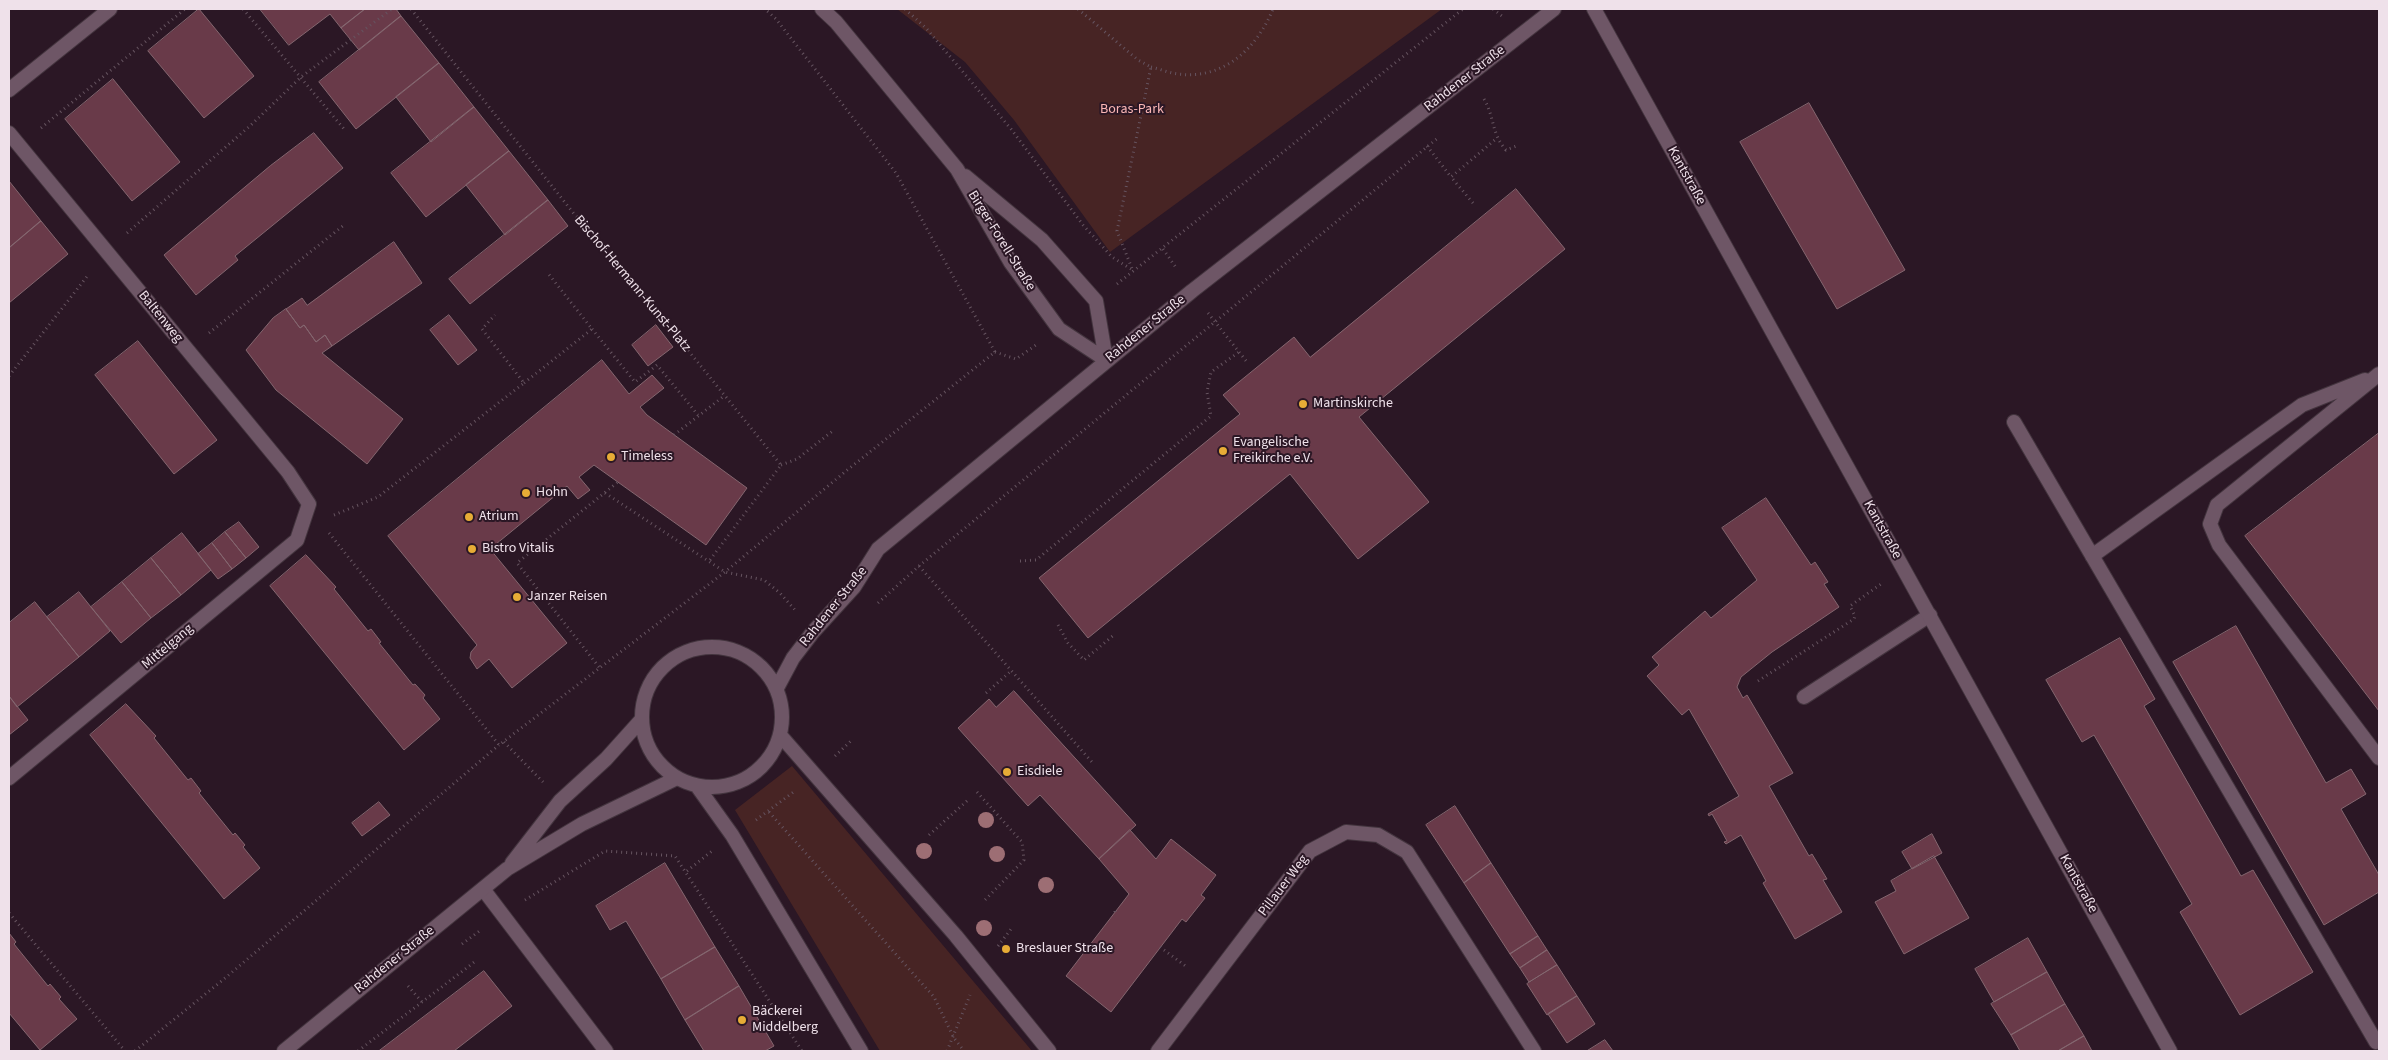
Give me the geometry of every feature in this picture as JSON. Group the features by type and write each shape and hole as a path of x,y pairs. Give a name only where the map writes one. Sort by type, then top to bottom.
{"street":[{"path":"9,90 110,9"},
{"name":"Birger-Forell-Straße","path":"822,9 836,22 957,169 1011,263 1059,329 1106,360"},
{"name":"Rahdener Straße","path":"777,688 793,658 813,632 854,587 878,549 1192,291 1554,9"},
{"name":"Kantstraße","path":"1594,9 2170,1051"},
{"name":"Baltenweg","path":"9,133 288,472 309,504"},
{"name":"Birger-Forell-Straße","path":"957,169 1042,240 1096,301"},
{"path":"1096,301 1106,360"},
{"path":"2092,556 2302,405 2379,374 2217,505 2210,524 2219,545 2379,758"},
{"path":"2014,422 2378,1043"},
{"name":"Mittelgang","path":"9,778 297,540 309,504"},
{"path":"1804,697 1930,616"},
{"path":"716,646 741,652 762,666 777,688 783,711 780,735 769,759 749,777 724,786 697,786 677,778 659,762 646,742 642,719 645,696 655,675 672,659 693,649 716,646"},
{"name":"Rahdener Straße","path":"507,869 560,801 606,759 642,719"},
{"path":"780,735 956,936 1049,1051"},
{"name":"Rahdener Straße","path":"284,1051 507,869 582,824 677,778"},
{"path":"697,786 732,835 861,1051"},
{"name":"Pillauer Weg","path":"1158,1051 1310,851 1346,832 1378,835 1407,852 1534,1051"},
{"path":"484,888 606,1051"}],"path":[{"path":"19,145 185,9"},
{"path":"243,9 344,129"},
{"path":"9,376 106,252 250,125 301,77 392,9"},
{"name":"Bischof-Hermann-Kunst-Platz","path":"411,9 574,215 589,228 781,465"},
{"path":"765,9 776,19 896,173 995,352 1016,359 1059,329"},
{"path":"905,9 926,28 1011,129 1083,225 1112,257 1134,272"},
{"path":"1078,9 1138,60 1152,67 1178,74 1200,74 1218,69 1235,61 1256,41 1273,9"},
{"path":"1096,301 1463,9"},
{"path":"1134,272 1117,230 1152,67"},
{"path":"1477,105 1492,93"},
{"path":"1484,99 1490,110 1496,139 1506,150 1519,145"},
{"path":"877,604 919,566 1441,134"},
{"path":"1451,177 1496,139"},
{"path":"1427,146 1473,203"},
{"path":"187,350 344,226"},
{"path":"547,272 635,382 657,364 698,415"},
{"path":"495,315 482,329 524,383"},
{"path":"333,516 378,497 592,329"},
{"path":"1222,330 1247,362"},
{"path":"135,1051 224,979 499,745 725,572 846,471 995,352"},
{"path":"1020,561 1036,560 1211,416 1207,392 1211,372 1239,352"},
{"path":"674,434 724,396"},
{"path":"710,560 781,465 798,459 834,430"},
{"path":"599,667 517,563 618,482"},
{"path":"605,493 710,560 725,572 764,580 780,593 813,632"},
{"path":"309,504 337,545 499,745"},
{"path":"919,566 1092,762"},
{"path":"1758,681 1854,619 1855,616 1850,606 1881,584"},
{"path":"1058,625 1068,643 1084,660 1115,634"},
{"path":"986,693 1011,671"},
{"path":"687,872 732,835 769,812 816,774 853,739"},
{"path":"504,742 560,801"},
{"path":"977,792 1022,842 1024,860 984,901"},
{"path":"929,835 968,800"},
{"path":"769,812 934,996 954,1038 964,1051"},
{"path":"459,946 503,913 605,851 676,856 802,1051"},
{"path":"9,913 125,1051"},
{"path":"1160,947 1210,984"},
{"path":"358,1051 477,960"},
{"path":"401,991 415,980"},
{"path":"408,985 422,1002"},
{"path":"947,1051 954,1038"}],"green space":[{"name":"Boras-Park","path":"897,9 1442,9 1110,252 1014,120 965,62"},
{"path":"792,766 1032,1051 880,1051 735,810"}],"building":[{"path":"199,9 254,76 204,118 148,51"},
{"path":"260,9 365,9 341,28 330,14 289,45"},
{"path":"365,9 396,9 401,16 359,50 341,28"},
{"path":"401,16 439,63 356,129 319,82"},
{"path":"439,63 474,107 431,142 396,97"},
{"path":"113,79 180,162 132,201 65,119"},
{"path":"1809,103 1905,270 1837,309 1740,142"},
{"path":"474,107 509,151 426,217 391,173"},
{"path":"314,133 343,168 235,256 238,260 196,295 164,255 270,166"},
{"path":"509,151 548,200 505,235 466,185"},
{"path":"9,181 41,221 9,248"},
{"name":"Martinskirche","path":"1516,189 1565,249 1359,417 1429,502 1358,559 1290,474 1088,638 1039,578 1240,414 1223,395 1294,337 1310,357"},
{"path":"548,200 568,226 470,304 449,279"},
{"path":"41,221 68,254 9,303 9,248"},
{"path":"394,242 422,283 332,346 325,335 316,342 304,325 300,328 286,309 302,298 307,305"},
{"path":"286,309 300,328 304,325 316,342 325,335 332,346 322,353 403,419 367,464 276,390 246,350 273,318"},
{"path":"449,315 477,350 458,365 430,330"},
{"path":"656,325 673,347 648,366 632,345"},
{"path":"138,341 217,440 174,474 95,375"},
{"name":"Atrium","path":"602,360 629,394 652,375 664,388 640,407 647,415 747,488 706,545 594,465 579,477 590,490 578,499 567,486 490,549 567,643 512,688 489,659 477,669 470,658 471,652 477,645 388,536"},
{"path":"2379,433 2379,711 2245,536"},
{"path":"1766,498 1811,565 1815,562 1828,582 1824,584 1839,607 1772,652 1741,677 1737,687 1743,698 1747,695 1793,773 1769,786 1809,856 1812,854 1827,879 1823,880 1842,912 1795,939 1763,883 1766,881 1741,835 1726,844 1724,842 1727,841 1712,814 1709,816 1708,814 1739,796 1689,709 1682,715 1647,676 1659,665 1652,657 1705,611 1711,618 1757,580 1722,528"},
{"path":"239,522 259,547 246,558 225,532"},
{"path":"225,532 246,558 232,569 212,543"},
{"path":"182,533 211,570 181,595 151,558"},
{"path":"212,543 232,569 218,579 198,554"},
{"path":"306,555 336,587 334,589 368,631 371,629 381,642 379,643 413,685 415,684 425,695 423,698 440,719 404,750 270,586"},
{"path":"151,558 181,595 151,618 122,582"},
{"path":"122,582 151,618 121,643 91,607"},
{"path":"79,592 110,631 79,657 47,617"},
{"path":"35,602 79,657 17,707 9,696 9,623"},
{"path":"2236,626 2326,783 2351,769 2366,794 2341,809 2379,875 2379,892 2324,925 2173,662"},
{"path":"2120,638 2155,699 2144,706 2241,876 2253,870 2313,972 2240,1015 2180,912 2192,904 2094,735 2082,742 2046,680"},
{"path":"1014,691 1136,825 1099,859 1040,795 1028,806 958,728 989,699 996,707"},
{"path":"9,696 28,720 9,735"},
{"path":"126,704 156,736 154,738 188,780 191,778 201,791 199,793 233,835 235,833 245,845 243,847 260,868 224,899 90,735"},
{"path":"379,802 390,815 362,836 352,823"},
{"path":"1455,806 1491,863 1464,883 1426,825"},
{"path":"1130,830 1156,859 1171,839 1216,875 1201,895 1205,898 1186,922 1182,919 1111,1012 1066,976 1129,894 1099,859"},
{"path":"1932,834 1942,853 1912,869 1902,852"},
{"path":"1934,856 1969,918 1904,954 1875,902 1896,891 1891,881"},
{"path":"665,863 715,947 661,979 626,921 610,930 596,906"},
{"path":"1491,863 1538,936 1510,954 1464,883"},
{"path":"9,933 16,942 14,944 48,986 50,984 61,997 59,999 77,1019 40,1050 9,1013"},
{"path":"1538,936 1547,950 1520,968 1510,954"},
{"path":"2028,938 2047,972 1994,1002 1975,969"},
{"path":"715,947 739,986 685,1020 661,979"},
{"path":"1547,950 1557,965 1529,982 1520,968"},
{"path":"1557,965 1577,996 1547,1015 1527,984"},
{"path":"484,971 512,1006 454,1051 379,1051"},
{"path":"2047,972 2065,1004 2011,1035 1991,1004"},
{"path":"739,986 774,1046 765,1051 704,1051 685,1020"},
{"path":"1577,996 1595,1024 1567,1043 1548,1014"},
{"path":"2065,1004 2084,1036 2058,1051 2020,1051 2011,1035"},
{"path":"2084,1036 2092,1051 2058,1051"},
{"path":"1605,1040 1613,1051 1587,1051"}],"place":[{"name":"Martinskirche","path":"1303,404"},
{"name":"Evangelische Freikirche e.V.","path":"1223,451"},
{"name":"Timeless","path":"611,457"},
{"name":"Hohn","path":"526,493"},
{"name":"Atrium","path":"469,517"},
{"name":"Bistro Vitalis","path":"472,549"},
{"name":"Janzer Reisen","path":"517,597"},
{"name":"Eisdiele","path":"1007,772"},
{"name":"Breslauer Straße","path":"1006,949"},
{"name":"Bäckerei Middelberg","path":"742,1020"}]}
